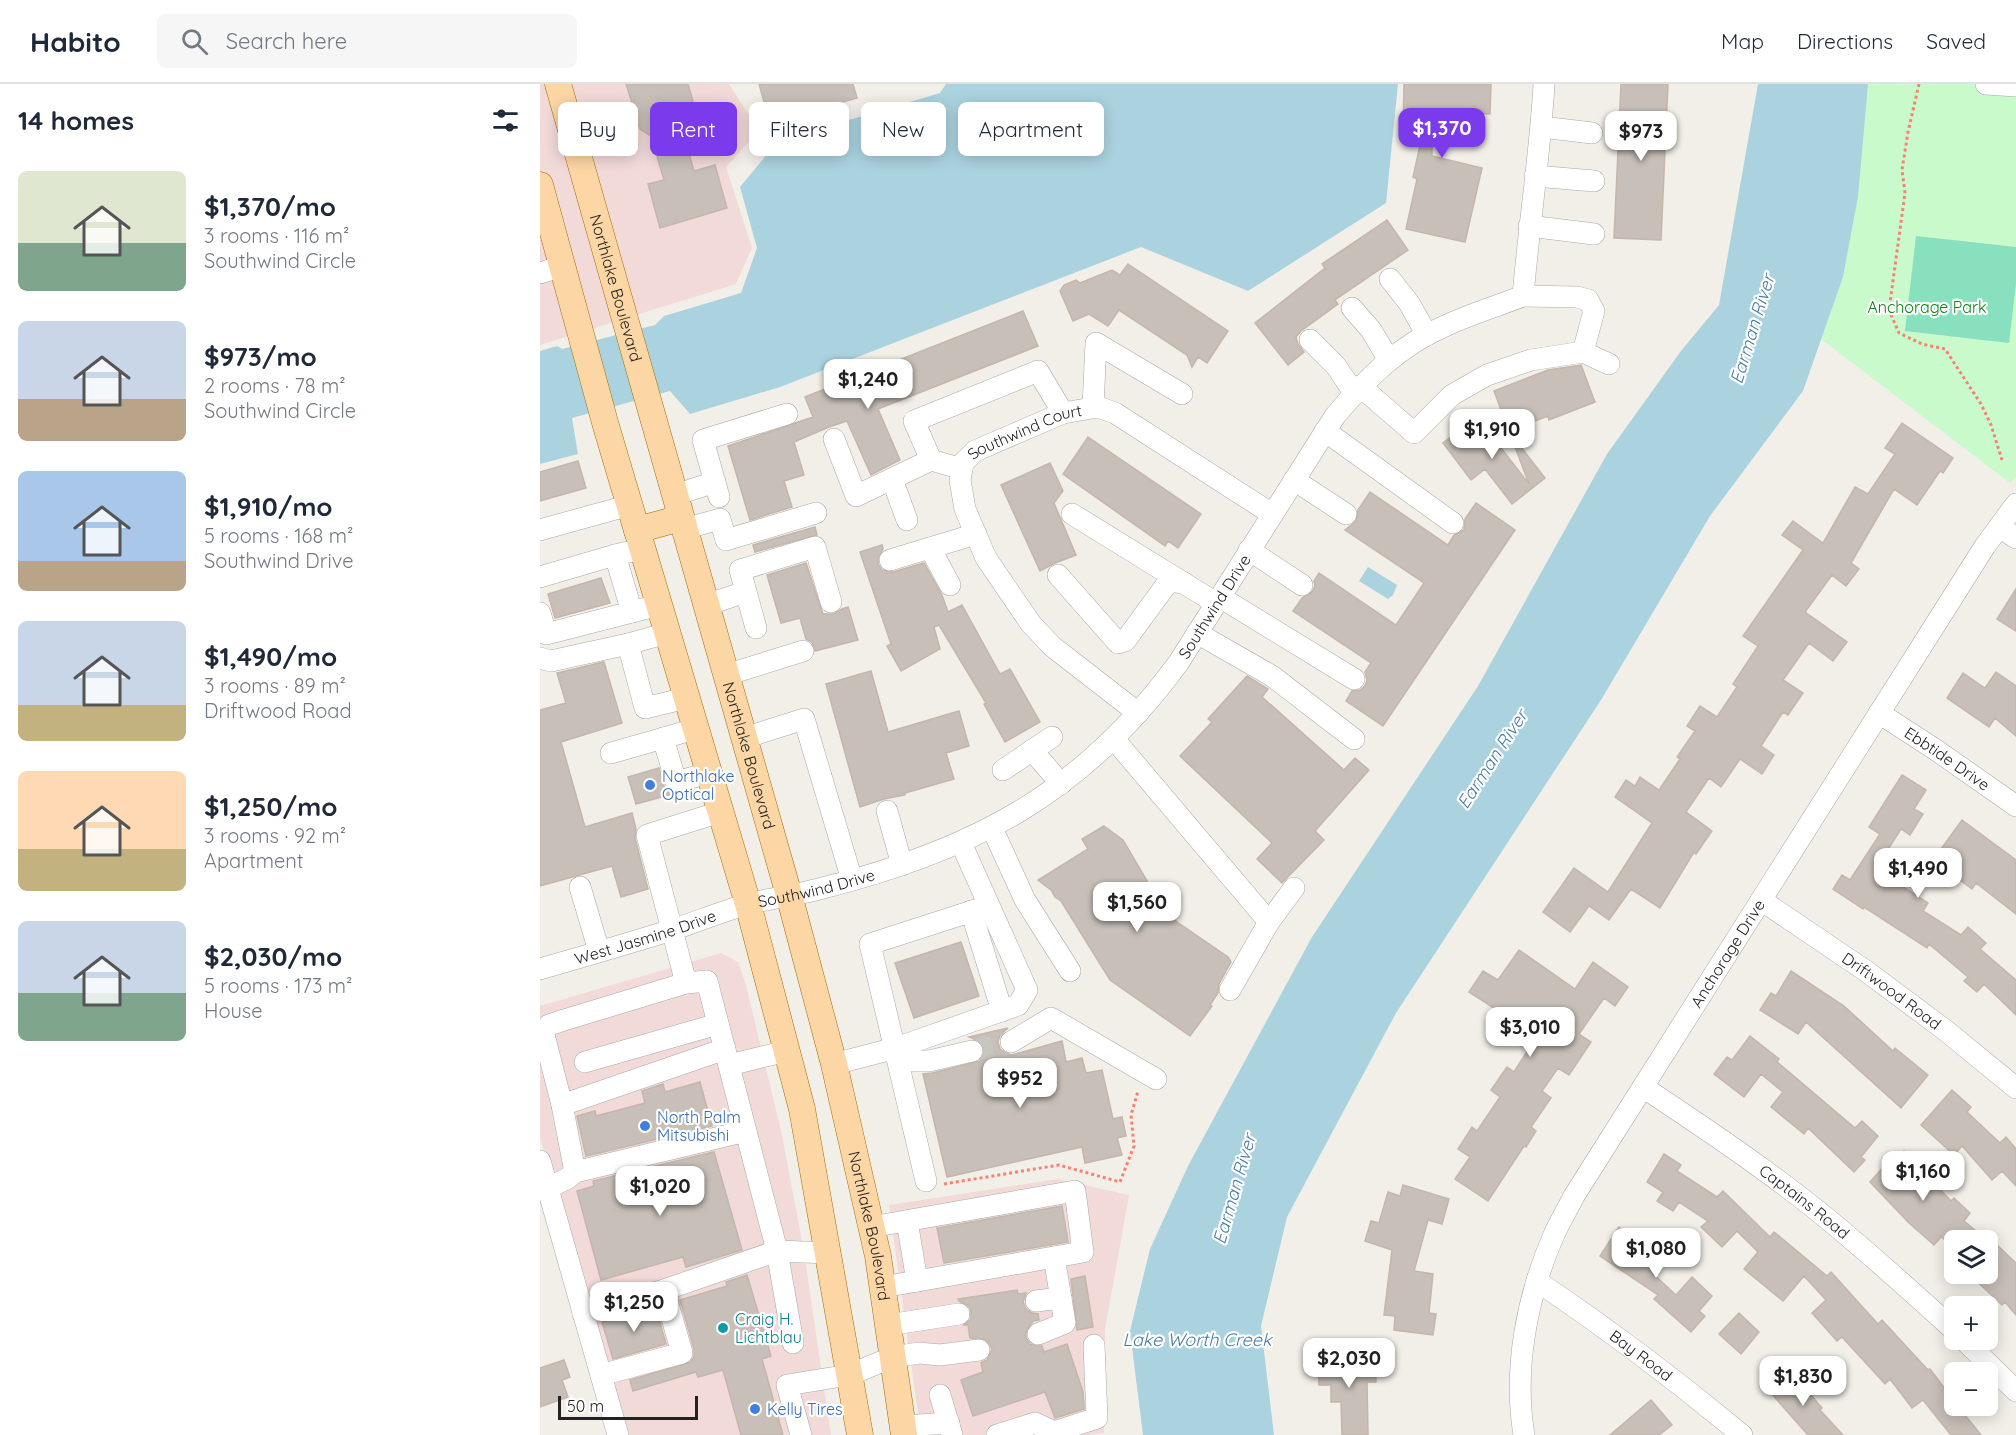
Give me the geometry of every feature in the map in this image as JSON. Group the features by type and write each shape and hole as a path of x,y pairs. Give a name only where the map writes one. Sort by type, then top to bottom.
{"main road":[{"name":"Northlake Boulevard","path":"558,84 789,895 834,1064 872,1227 883,1287 903,1431"},
{"path":"540,185 552,269 581,330 606,426 748,904 787,1051 802,1110 829,1252 860,1435"},
{"path":"640,539 680,514"}],"street":[{"path":"1544,84 1542,127 1529,226 1523,296 1577,297 1588,300 1594,311 1583,352"},
{"path":"1986,84 2016,86"},
{"path":"1542,127 1592,133"},
{"path":"1536,176 1594,181"},
{"path":"1529,226 1594,234"},
{"path":"1390,279 1409,303 1427,335"},
{"name":"Southwind Drive","path":"748,904 819,890 902,865 961,843 1031,805 1061,784 1114,739 1158,690 1197,633 1325,431 1357,389 1389,360 1427,335 1444,326 1523,296"},
{"path":"1352,308 1371,330 1389,360"},
{"path":"1310,340 1357,389 1414,433 1452,395 1487,375 1531,360 1583,352 1609,364"},
{"path":"1092,408 1096,343 1182,394"},
{"path":"931,460 914,421 1038,371 1063,412"},
{"name":"Southwind Court","path":"1138,713 1053,647 1031,624 999,579 986,558 965,509 960,480 963,463 975,451 1063,412 1098,407 1115,413 1272,514"},
{"path":"680,514 717,489 703,440 787,414"},
{"path":"1325,431 1453,523"},
{"path":"834,439 856,496 931,460 962,469"},
{"path":"892,479 906,520"},
{"path":"1294,480 1346,514"},
{"name":"Anchorage Drive","path":"1524,1435 1521,1383 1524,1338 1537,1281 1553,1236 1574,1196 1880,713 2007,533 2016,504"},
{"path":"540,530 630,505"},
{"path":"680,514 720,519 726,540 816,513"},
{"path":"1072,514 1184,583 1218,600 1354,680"},
{"path":"890,560 976,534"},
{"path":"540,576 615,555 640,539"},
{"path":"756,628 740,570 815,547 831,602"},
{"path":"930,548 950,585"},
{"path":"1249,550 1302,585"},
{"path":"615,555 632,612"},
{"path":"1058,575 1118,643 1125,641 1169,581 1184,583"},
{"path":"706,605 745,592"},
{"path":"540,612 546,634 659,605"},
{"path":"540,658 551,661 667,633"},
{"path":"1197,633 1272,676 1354,739"},
{"path":"628,644 645,708 686,698"},
{"path":"726,675 803,651"},
{"name":"Ebbtide Drive","path":"1880,713 2016,806"},
{"path":"744,738 804,719 852,880"},
{"path":"611,753 695,729"},
{"path":"1003,770 1052,737"},
{"path":"663,738 676,783 708,773"},
{"path":"1114,739 1269,922"},
{"path":"1032,750 1061,784"},
{"path":"887,811 902,865"},
{"path":"686,983 647,835 720,812"},
{"path":"992,828 1025,900 1070,971"},
{"path":"961,843 980,908 1002,1011"},
{"path":"580,887 599,951"},
{"path":"1230,990 1269,922 1294,888"},
{"name":"Driftwood Road","path":"1761,900 1866,971 1945,1030 2016,1088"},
{"name":"West Jasmine Drive","path":"540,969 748,904"},
{"path":"834,1064 896,1048 1018,1005 1027,990 980,908"},
{"path":"932,1183 870,944 980,908"},
{"path":"575,1172 562,1105 543,1031 549,1025 564,1020 686,983 707,981 777,1251 793,1343"},
{"path":"1023,999 1051,1018 1151,1076"},
{"path":"1011,1042 1051,1018"},
{"path":"585,1062 718,1024"},
{"path":"896,1048 912,1061 929,1061 972,1051"},
{"path":"562,1105 727,1057 787,1051"},
{"name":"Captains Road","path":"1643,1087 1744,1155 1819,1211 1944,1321"},
{"path":"548,1188 575,1172 746,1131"},
{"path":"540,1161 618,1435"},
{"path":"872,1227 1075,1191 1083,1252 883,1287"},
{"path":"907,1221 917,1281"},
{"path":"583,1314 664,1290 777,1251 829,1252"},
{"path":"1038,1334 1065,1323 1054,1257"},
{"name":"Bay Road","path":"1537,1281 1603,1326 1742,1435"},
{"path":"601,1375 682,1353 664,1290"},
{"path":"1036,1301 1061,1298"},
{"path":"888,1325 959,1314"},
{"path":"997,1435 1035,1423 1054,1432 1097,1418 1094,1345"},
{"path":"801,1435 787,1384 849,1375 893,1357 919,1353 940,1355 979,1350"},
{"path":"1974,1350 2016,1391"},
{"path":"903,1431 951,1429 940,1395"}],"path":[{"path":"1919,84 1902,170 1905,194 1889,310 1899,333 1922,344 1945,349 1981,404 1991,425 2002,460"},
{"path":"932,1183 1059,1165 1120,1182 1134,1146 1131,1114 1151,1076"}],"shaded area":[{"path":"540,84 729,84 749,115 749,142 737,155 737,102 650,102 650,156 736,156 726,167 752,248 736,284 540,345"},
{"path":"721,953 738,962 746,985 782,1135 804,1252 831,1435 624,1435 540,1138 540,1006"},
{"path":"1058,1179 1129,1195 1105,1330 1104,1433 1087,1435 921,1435 889,1205"}],"green space":[{"name":"Anchorage Park","path":"1866,84 2016,84 2016,477 2010,483 1821,339 1843,277 1858,197"},
{"path":"1916,236 2016,247 2016,283 2009,343 1905,331"}],"water":[{"path":"946,84 1398,84 1386,203 1248,291 1141,247 780,387 690,414 670,391 572,418 578,454 540,464 540,351 557,346 562,349 655,325 664,316 741,293 757,248 740,187 766,156 849,156 849,120 861,116 861,156 946,156 946,102 910,102 940,93"},
{"name":"Lake Worth Creek","path":"1758,84 1868,84 1858,197 1843,277 1803,391 1710,516 1601,700 1396,1013 1287,1217 1261,1326 1274,1435 1143,1435 1130,1331 1150,1249 1188,1166 1312,937 1478,686 1607,454 1681,351 1719,305"},
{"path":"1368,567 1397,585 1393,595 1388,599 1359,581"}],"building":[{"path":"626,84 688,84 693,102 650,102 650,135 640,129 638,102 632,102"},
{"path":"759,84 853,84 857,98 843,102 764,102"},
{"path":"1404,84 1491,84 1490,114 1432,113 1432,156 1482,168 1465,242 1406,229 1417,179 1413,177 1422,136 1403,136"},
{"path":"1621,84 1668,84 1661,240 1614,238"},
{"path":"657,156 690,156 694,171 715,165 727,208 660,228 648,184 664,180"},
{"path":"1387,220 1408,250 1335,300 1338,304 1301,331 1296,337 1304,352 1288,365 1255,323 1325,268 1322,264"},
{"path":"1128,264 1228,331 1207,363 1198,357 1192,367 1187,355 1119,310 1108,326 1089,314 1073,321 1060,291 1064,285 1076,280 1080,283 1112,270 1120,275"},
{"path":"1023,311 1038,346 878,409 900,460 871,475 847,421 829,427 794,442 804,475 784,481 792,507 750,520 728,446 813,417 805,397"},
{"path":"1581,365 1595,402 1549,420 1548,416 1509,431 1494,391 1548,370"},
{"path":"1477,417 1529,484 1514,444 1517,442 1545,478 1512,504 1485,469 1471,480 1443,443"},
{"path":"1902,423 1953,458 1943,473 1940,471 1917,505 1894,489 1851,563 1859,569 1846,586 1832,575 1805,612 1847,642 1833,661 1809,643 1783,680 1803,693 1788,715 1783,712 1761,746 1774,755 1762,774 1740,759 1721,787 1709,778 1686,812 1712,831 1696,854 1694,852 1660,908 1631,889 1609,920 1589,906 1570,932 1543,912 1574,868 1608,892 1652,823 1615,797 1626,780 1635,786 1640,777 1659,790 1680,759 1677,757 1695,731 1687,726 1700,706 1717,717 1737,687 1733,684 1758,646 1743,636 1803,550 1782,535 1793,521 1823,543 1855,487 1868,494 1895,454 1885,448"},
{"path":"1088,437 1201,514 1178,548 1168,541 1165,546 1063,474"},
{"path":"578,461 586,488 540,501 540,472"},
{"path":"1050,463 1063,491 1054,503 1076,555 1040,571 1001,485"},
{"path":"1370,492 1448,545 1454,535 1464,530 1465,519 1476,503 1515,530 1383,726 1346,701 1352,691 1360,690 1365,686 1367,680 1365,672 1371,663 1293,611 1302,598 1312,592 1315,586 1314,581 1319,573 1396,625 1424,583 1345,530 1356,521 1358,510"},
{"path":"815,527 817,535 755,552 753,545"},
{"path":"882,545 883,549 878,558 878,564 882,570 893,572 924,563 942,595 948,612 962,605 1000,674 1010,669 1040,722 1005,742 984,704 986,703 939,625 934,627 940,649 901,671 887,646 891,644 860,552"},
{"path":"806,563 823,614 834,614 848,607 858,640 815,651 812,642 806,639 800,618 781,623 767,575"},
{"path":"601,578 610,603 555,618 548,594"},
{"path":"2016,589 2016,631 1997,619"},
{"path":"604,662 622,723 561,742 585,827 632,813 636,829 635,838 648,889 621,897 612,866 540,886 540,710 566,703 557,673"},
{"path":"871,671 888,732 959,711 969,746 946,753 954,779 860,807 826,684"},
{"path":"1996,672 2016,686 2016,736 1995,718 1989,727 1947,698 1963,673 1985,688"},
{"path":"1247,676 1268,689 1262,697 1344,770 1355,758 1369,770 1315,831 1324,840 1282,883 1257,859 1272,843 1180,756 1212,722 1208,719"},
{"name":"Northlake Optical","path":"659,768 664,786 672,794 636,804 628,777"},
{"path":"1902,775 1926,790 1914,809 1923,814 1910,835 1901,829 1885,854 1900,864 1891,879 1928,903 1923,911 1961,935 1968,927 1986,943 1980,949 2016,980 2016,1015 1984,984 1977,992 1964,981 1968,977 1929,944 1927,948 1833,889 1842,875 1850,880 1880,834 1869,827"},
{"path":"1962,820 2016,860 2016,914 1976,883 1972,889 1933,860"},
{"path":"1104,826 1123,840 1167,915 1228,957 1231,962 1219,984 1218,993 1210,1005 1212,1006 1190,1036 1110,980 1061,901 1038,880 1088,849 1082,839"},
{"path":"961,942 979,996 914,1018 895,963"},
{"path":"1519,950 1575,989 1593,962 1628,987 1615,1006 1604,998 1579,1034 1591,1042 1569,1075 1558,1068 1542,1091 1551,1098 1531,1127 1536,1131 1488,1201 1455,1179 1470,1157 1458,1149 1472,1127 1477,1131 1500,1097 1491,1090 1507,1067 1514,1072 1537,1036 1469,992 1483,971 1498,980"},
{"path":"1791,971 1844,1006 1893,1051 1895,1048 1928,1075 1901,1108 1806,1022 1798,1034 1760,1010 1771,993 1776,996"},
{"path":"1008,1028 1000,1035 998,1042 1000,1049 1005,1053 1012,1055 1062,1041 1066,1062 1082,1058 1086,1073 1102,1070 1113,1119 1122,1117 1126,1136 1117,1138 1122,1155 1085,1163 1082,1147 947,1177 923,1074 980,1061 984,1048 981,1042 969,1037"},
{"path":"1750,1036 1779,1059 1777,1062 1855,1128 1862,1121 1878,1136 1861,1157 1865,1160 1854,1172 1808,1128 1804,1134 1771,1107 1783,1092 1761,1074 1744,1097 1714,1074 1727,1057 1732,1060"},
{"name":"North Palm Mitsubishi","path":"700,1082 712,1126 586,1156 577,1116 595,1111 596,1116 645,1103 642,1091 663,1084 665,1092"},
{"path":"1952,1090 1971,1107 1967,1112 2000,1143 2006,1137 2016,1149 2016,1186 2002,1171 1992,1180 1962,1146 1954,1155 1921,1125"},
{"path":"1904,1151 1951,1201 1954,1198 1970,1213 1964,1221 1975,1230 1944,1230 1944,1239 1941,1237 1934,1245 1909,1223 1870,1182 1896,1153 1899,1156"},
{"path":"714,1152 742,1250 686,1267 683,1257 601,1280 577,1191 594,1186 593,1181"},
{"path":"1664,1154 1681,1165 1677,1171 1717,1197 1723,1191 1770,1237 1774,1232 1827,1276 1831,1272 1878,1324 1882,1320 1928,1370 1930,1369 1944,1388 1944,1416 1966,1416 1981,1435 1951,1435 1923,1400 1912,1408 1890,1379 1885,1384 1842,1337 1837,1341 1812,1313 1826,1300 1804,1276 1783,1301 1744,1269 1758,1252 1737,1231 1722,1247 1701,1227 1708,1221 1679,1202 1673,1211 1657,1201 1663,1192 1647,1182"},
{"path":"1403,1185 1449,1199 1442,1224 1428,1220 1414,1271 1433,1274 1429,1313 1436,1314 1433,1335 1394,1330 1395,1316 1384,1315 1392,1250 1365,1241 1371,1221 1379,1223 1388,1192 1400,1196"},
{"path":"1062,1206 1068,1242 944,1263 937,1228"},
{"path":"1619,1227 1660,1256 1650,1271 1676,1295 1692,1277 1712,1296 1699,1311 1705,1316 1691,1332 1654,1299 1658,1295 1600,1256"},
{"path":"1998,1246 2016,1263 2016,1315 2005,1302 2002,1305 1998,1301 1998,1296 1992,1296 1980,1284 1998,1284"},
{"name":"Craig H. Lichtblau","path":"747,1275 771,1356 762,1359 783,1435 741,1435 723,1370 698,1377 696,1372 633,1391 630,1380 691,1362 694,1349 680,1300 727,1286 726,1282"},
{"path":"1085,1276 1093,1327 1077,1330 1071,1279"},
{"path":"1017,1290 1018,1294 1026,1293 1023,1302 1026,1309 1038,1314 1039,1320 1033,1321 1026,1332 1026,1338 1030,1344 1042,1346 1044,1352 1067,1344 1083,1392 1084,1409 1055,1418 1045,1392 973,1416 961,1380 983,1372 981,1363 987,1360 992,1349 984,1339 970,1338 968,1325 964,1325 971,1319 971,1311 969,1306 958,1299"},
{"path":"655,1306 666,1344 613,1359 602,1322"},
{"path":"1739,1313 1759,1332 1741,1354 1719,1334"},
{"path":"1375,1357 1376,1382 1367,1382 1368,1435 1342,1435 1341,1402 1331,1402 1331,1385 1319,1385 1318,1358"},
{"path":"564,1360 570,1377 562,1380 568,1397 540,1407 540,1368"},
{"path":"1802,1375 1814,1389 1809,1393 1822,1408 1820,1410 1843,1435 1808,1435 1769,1391 1786,1376 1793,1383"},
{"path":"1651,1400 1672,1425 1659,1435 1610,1435"}],"tunnel":[{"path":"972,1051 1011,1042"}],"place":[{"name":"Northlake Optical","path":"650,785"},
{"name":"North Palm Mitsubishi","path":"645,1126"},
{"name":"Craig H. Lichtblau","path":"723,1328"},
{"name":"Kelly Tires","path":"755,1409"}],"water label":[{"name":"Earman River","path":"1752,329"},
{"name":"Earman River","path":"1492,759"},
{"name":"Earman River","path":"1234,1189"}]}
